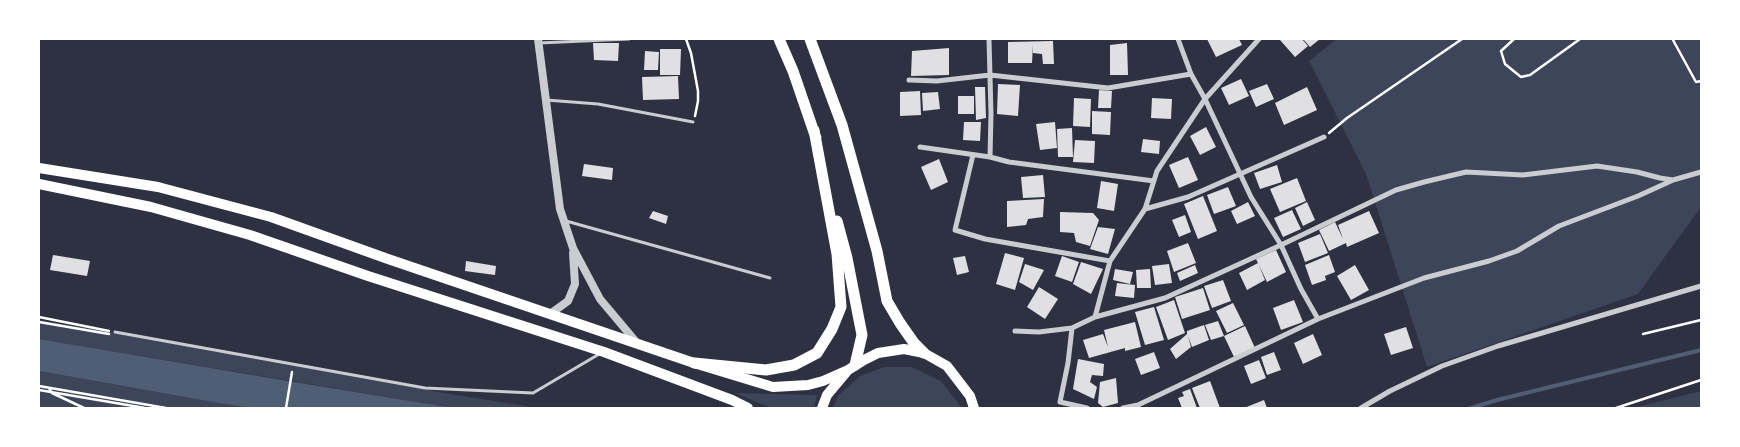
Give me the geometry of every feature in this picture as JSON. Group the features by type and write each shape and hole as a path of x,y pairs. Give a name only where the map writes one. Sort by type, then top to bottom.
{"highway":[{"path":"779,39 793,71 814,130 847,258 862,335 852,368"},
{"path":"810,39 842,125 877,251 887,301 914,343 924,353"},
{"path":"694,363 766,370 794,365 817,353 832,329 841,307 837,254 814,130"}],"main road":[{"path":"39,168 158,187 271,217 388,259 694,363 773,386 808,385 823,381 852,368 871,356 887,352 904,349 924,353 947,366 970,396 974,408"},
{"path":"39,184 151,207 250,235 368,276 604,352 732,400 748,408"},
{"path":"822,408 827,395 852,368"}],"street":[{"path":"989,39 990,157"},
{"path":"1178,39 1191,74 1251,197 1281,245 1301,289 1318,319"},
{"path":"1094,316 1110,261 1145,209 1157,172 1204,98 1257,39"},
{"path":"538,41 563,220 573,248 600,300 638,343"},
{"path":"909,80 937,80 990,75 1108,88 1191,74"},
{"path":"1145,209 1188,196 1324,137"},
{"path":"920,147 990,157 1009,162 1154,181"},
{"path":"973,155 955,230 986,239 1110,261"},
{"path":"1015,331 1039,332 1072,328 1094,316 1165,298 1396,190 1466,172 1523,175 1597,166 1673,180"},
{"path":"1123,408 1138,405 1318,319 1424,278 1489,261 1507,254 1559,226 1638,196 1673,180 1701,172"},
{"path":"550,314 568,301 576,284 573,248"},
{"path":"1361,408 1390,391 1442,366 1498,346 1701,286"},
{"path":"1072,328 1068,364 1060,402 1087,408"}],"lane":[{"path":"538,41 628,39"},
{"path":"545,100 598,104 692,122"},
{"path":"563,220 770,278"},
{"path":"115,334 425,388 523,392 533,392 604,352"}],"path":[{"path":"686,39 691,53 698,91 697,110 692,122"},
{"path":"1324,137 1347,118 1462,39"},
{"path":"1514,39 1500,50 1505,64 1521,77 1530,75 1580,39"},
{"path":"1675,39 1673,40 1696,82 1701,81"},
{"path":"39,317 115,334"},
{"path":"1643,334 1701,320"},
{"path":"39,322 115,334"},
{"path":"286,408 290,379"},
{"path":"1616,408 1701,380"},
{"path":"39,386 166,408"},
{"path":"49,388 52,392 84,408"},
{"path":"39,390 145,408"}],"shaded area":[{"path":"1337,39 1701,39 1701,207 1638,294 1427,367 1366,174 1309,61"},
{"path":"39,320 537,408 454,408 39,339"},
{"path":"39,339 454,408 253,408 224,404 39,371"},
{"path":"884,367 912,367 941,381 962,408 833,408 838,396 860,376"},
{"path":"39,371 224,404 253,408 39,408"},
{"path":"1701,391 1701,408 1633,408"},
{"path":"735,393 817,395 814,408 771,408"}],"building":[{"path":"1207,39 1239,39 1242,45 1216,57"},
{"path":"1281,39 1302,39 1308,46 1295,57"},
{"path":"1303,39 1320,39 1310,47"},
{"path":"1053,41 1054,64 1043,64 1042,54 1033,53 1033,45 1032,63 1008,63 1008,42"},
{"path":"593,43 619,43 618,61 594,60"},
{"path":"1127,43 1128,75 1110,75 1110,45"},
{"path":"949,48 949,75 911,76 912,51"},
{"path":"660,49 681,49 680,75 660,75"},
{"path":"645,51 659,52 658,70 644,70"},
{"path":"678,76 679,99 643,100 642,77"},
{"path":"1241,79 1249,96 1229,105 1221,88"},
{"path":"998,84 1020,85 1018,116 997,114"},
{"path":"1267,84 1274,99 1256,107 1249,91"},
{"path":"975,87 985,87 986,118 976,120"},
{"path":"1307,87 1317,110 1284,125 1275,103"},
{"path":"1099,90 1112,91 1111,108 1098,108"},
{"path":"920,91 921,115 900,116 900,92"},
{"path":"938,92 940,109 923,111 922,93"},
{"path":"958,96 974,96 974,114 958,114"},
{"path":"1074,98 1091,99 1090,127 1073,126"},
{"path":"1152,98 1172,99 1171,119 1151,118"},
{"path":"1092,111 1111,112 1110,135 1092,134"},
{"path":"964,122 981,122 980,141 963,140"},
{"path":"1055,122 1057,148 1040,150 1036,124"},
{"path":"1206,127 1216,147 1200,155 1190,136"},
{"path":"1072,128 1073,157 1058,157 1057,129"},
{"path":"1143,139 1160,141 1159,154 1141,152"},
{"path":"1075,140 1095,141 1094,163 1073,162"},
{"path":"1188,157 1198,180 1179,188 1169,165"},
{"path":"939,159 948,182 931,190 921,167"},
{"path":"584,164 613,168 612,180 582,176"},
{"path":"1277,165 1282,182 1260,189 1254,173"},
{"path":"1043,175 1045,197 1023,198 1021,177"},
{"path":"1297,178 1306,201 1280,212 1270,189"},
{"path":"1101,181 1118,184 1114,211 1097,208"},
{"path":"1228,187 1236,206 1214,214 1207,195"},
{"path":"1203,196 1217,231 1198,239 1184,204"},
{"path":"1044,199 1043,217 1028,219 1026,225 1007,227 1007,201"},
{"path":"1248,202 1255,216 1237,224 1231,211"},
{"path":"1307,202 1315,220 1303,226 1295,208"},
{"path":"1292,210 1301,229 1283,237 1274,218"},
{"path":"653,211 668,216 666,224 649,218"},
{"path":"1369,211 1379,233 1347,247 1346,243 1329,251 1319,230 1335,222 1343,239 1338,225"},
{"path":"1060,212 1093,213 1099,220 1090,246 1076,242 1074,233 1060,232"},
{"path":"1185,215 1191,232 1179,237 1172,220"},
{"path":"1098,227 1115,229 1108,254 1090,249"},
{"path":"1320,234 1328,253 1305,262 1298,243"},
{"path":"1188,243 1196,263 1174,272 1167,251"},
{"path":"1276,250 1286,272 1267,282 1256,259"},
{"path":"1005,253 1024,258 1015,290 996,284"},
{"path":"53,255 90,261 87,276 50,270"},
{"path":"1329,255 1335,272 1325,276 1326,280 1312,285 1305,265"},
{"path":"965,256 969,272 957,275 953,258"},
{"path":"1062,256 1079,262 1072,282 1055,276"},
{"path":"466,261 496,266 495,275 465,271"},
{"path":"1081,262 1103,269 1091,294 1073,284"},
{"path":"1258,263 1265,280 1247,290 1239,273"},
{"path":"1025,264 1044,270 1033,290 1019,282"},
{"path":"1169,264 1172,283 1155,285 1152,266"},
{"path":"1195,265 1198,273 1180,281 1177,273"},
{"path":"1355,265 1369,290 1351,300 1337,276"},
{"path":"1115,269 1133,272 1130,284 1113,280"},
{"path":"1150,269 1151,288 1137,288 1136,270"},
{"path":"1223,280 1231,301 1212,308 1204,286"},
{"path":"1117,283 1135,285 1134,298 1115,296"},
{"path":"1039,287 1058,299 1045,319 1027,307"},
{"path":"1203,288 1210,310 1182,319 1175,297"},
{"path":"1174,300 1185,333 1168,340 1156,307"},
{"path":"1294,300 1303,322 1281,330 1273,308"},
{"path":"1233,303 1244,325 1227,333 1216,311"},
{"path":"1154,307 1164,340 1145,345 1135,312"},
{"path":"1218,321 1224,336 1211,340 1205,325"},
{"path":"1135,322 1141,347 1125,351 1125,348 1089,358 1083,340 1103,334 1108,347 1104,330"},
{"path":"1204,325 1209,340 1192,347 1188,336 1191,347 1176,359 1170,349 1187,334 1187,331"},
{"path":"1245,326 1255,348 1234,357 1224,336"},
{"path":"1406,327 1413,348 1391,355 1384,334"},
{"path":"1313,334 1322,355 1303,364 1294,343"},
{"path":"1154,352 1160,368 1141,375 1135,359"},
{"path":"1274,352 1281,370 1267,375 1261,357"},
{"path":"1078,359 1104,364 1103,376 1092,375 1090,382 1097,387 1094,399 1073,389"},
{"path":"1259,360 1266,378 1251,384 1244,366"},
{"path":"1116,378 1118,403 1103,407 1098,403 1100,382"},
{"path":"1210,381 1220,408 1200,408 1192,388"},
{"path":"1190,389 1197,408 1182,408 1178,398 1184,396 1182,392"},
{"path":"1264,400 1267,408 1244,408"}],"waterway":[{"path":"1471,408 1701,350"}]}
